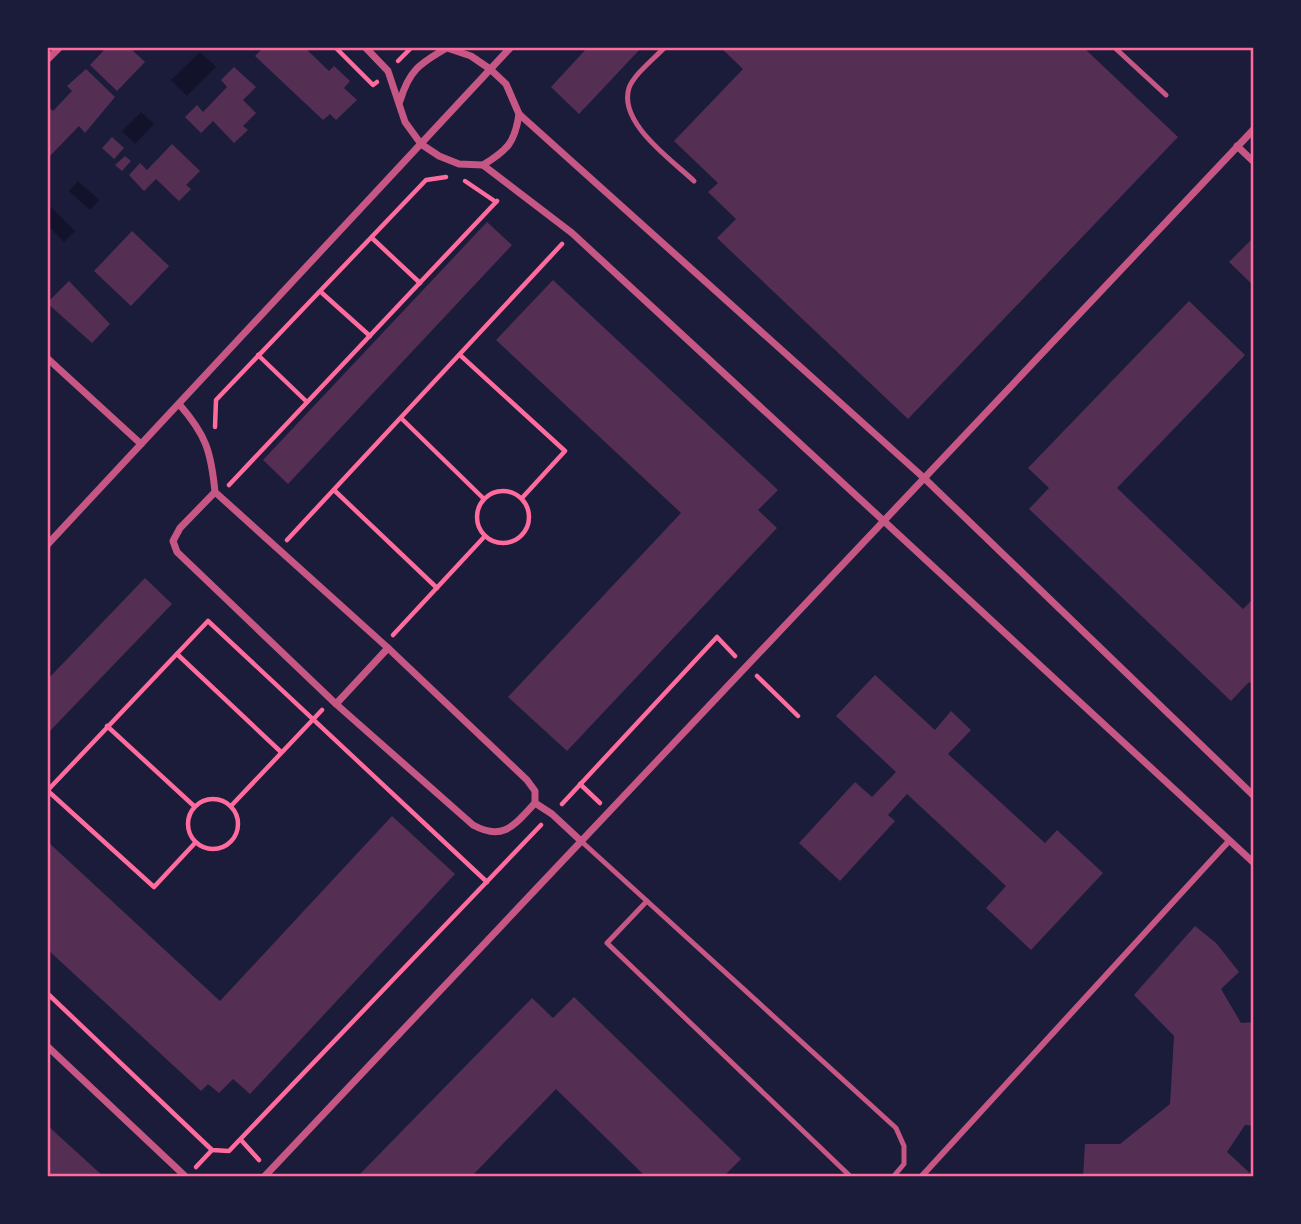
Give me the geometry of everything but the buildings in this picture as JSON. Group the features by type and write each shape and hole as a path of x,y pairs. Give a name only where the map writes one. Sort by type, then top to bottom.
{"street":[{"path":"47,60 60,47"},
{"path":"365,47 388,71 405,122 421,144 439,156 459,164 483,165 500,155 516,136 519,114"},
{"path":"47,545 511,47"},
{"path":"400,101 407,78 424,61 444,48 471,57 490,69 506,84 519,114 924,478 1254,796"},
{"path":"267,1174 1254,129"},
{"path":"1237,146 1254,162"},
{"path":"483,165 572,233 1254,863"},
{"path":"47,358 141,444"},
{"path":"179,404 200,429 208,446 217,494 386,646 527,779 535,791 535,803 514,825 500,833 487,833 473,825 334,701 177,552 173,541 180,528 217,494"},
{"path":"334,701 386,646"},
{"path":"535,803 552,814 581,841"},
{"path":"921,1177 1229,841"},
{"path":"47,1046 186,1177"}],"lane":[{"path":"665,47 629,85 628,100 636,126 694,181"},
{"path":"1114,47 1166,96"},
{"path":"581,841 896,1128 904,1146 904,1164 893,1177"},
{"path":"647,901 607,943 851,1177"}],"path":[{"path":"335,47 373,85"},
{"path":"216,430 216,400 258,355 322,293 426,180 452,178"},
{"path":"462,180 496,202"},
{"path":"217,494 231,483 511,186"},
{"path":"279,549 572,233"},
{"path":"372,238 420,283"},
{"path":"322,293 370,336"},
{"path":"258,355 307,402"},
{"path":"460,355 565,451 522,498"},
{"path":"401,418 484,499"},
{"path":"228,477 231,483"},
{"path":"334,490 437,588"},
{"path":"510,491 522,498 528,509 529,523 522,535 511,542 497,542 485,536 478,524 478,510 484,499 496,492 510,491"},
{"path":"386,646 485,536"},
{"path":"195,843 154,887 47,791 208,621 486,882"},
{"path":"47,993 212,1150 229,1151 552,814 717,637 798,716"},
{"path":"177,654 281,752"},
{"path":"231,806 314,718 334,701"},
{"path":"107,726 194,806"},
{"path":"580,784 609,811"},
{"path":"206,799 219,799 231,806 238,817 239,830 232,842 221,849 207,849 195,843 188,832 188,818 194,806 206,799"},
{"path":"240,1140 267,1174"},
{"path":"195,1168 212,1150"}],"shaded area":[{"path":"200,52 216,67 187,96 171,80"},
{"path":"141,112 154,124 135,144 122,131"},
{"path":"78,181 99,200 90,210 69,191"},
{"path":"50,206 75,231 64,242 47,225"}]}
